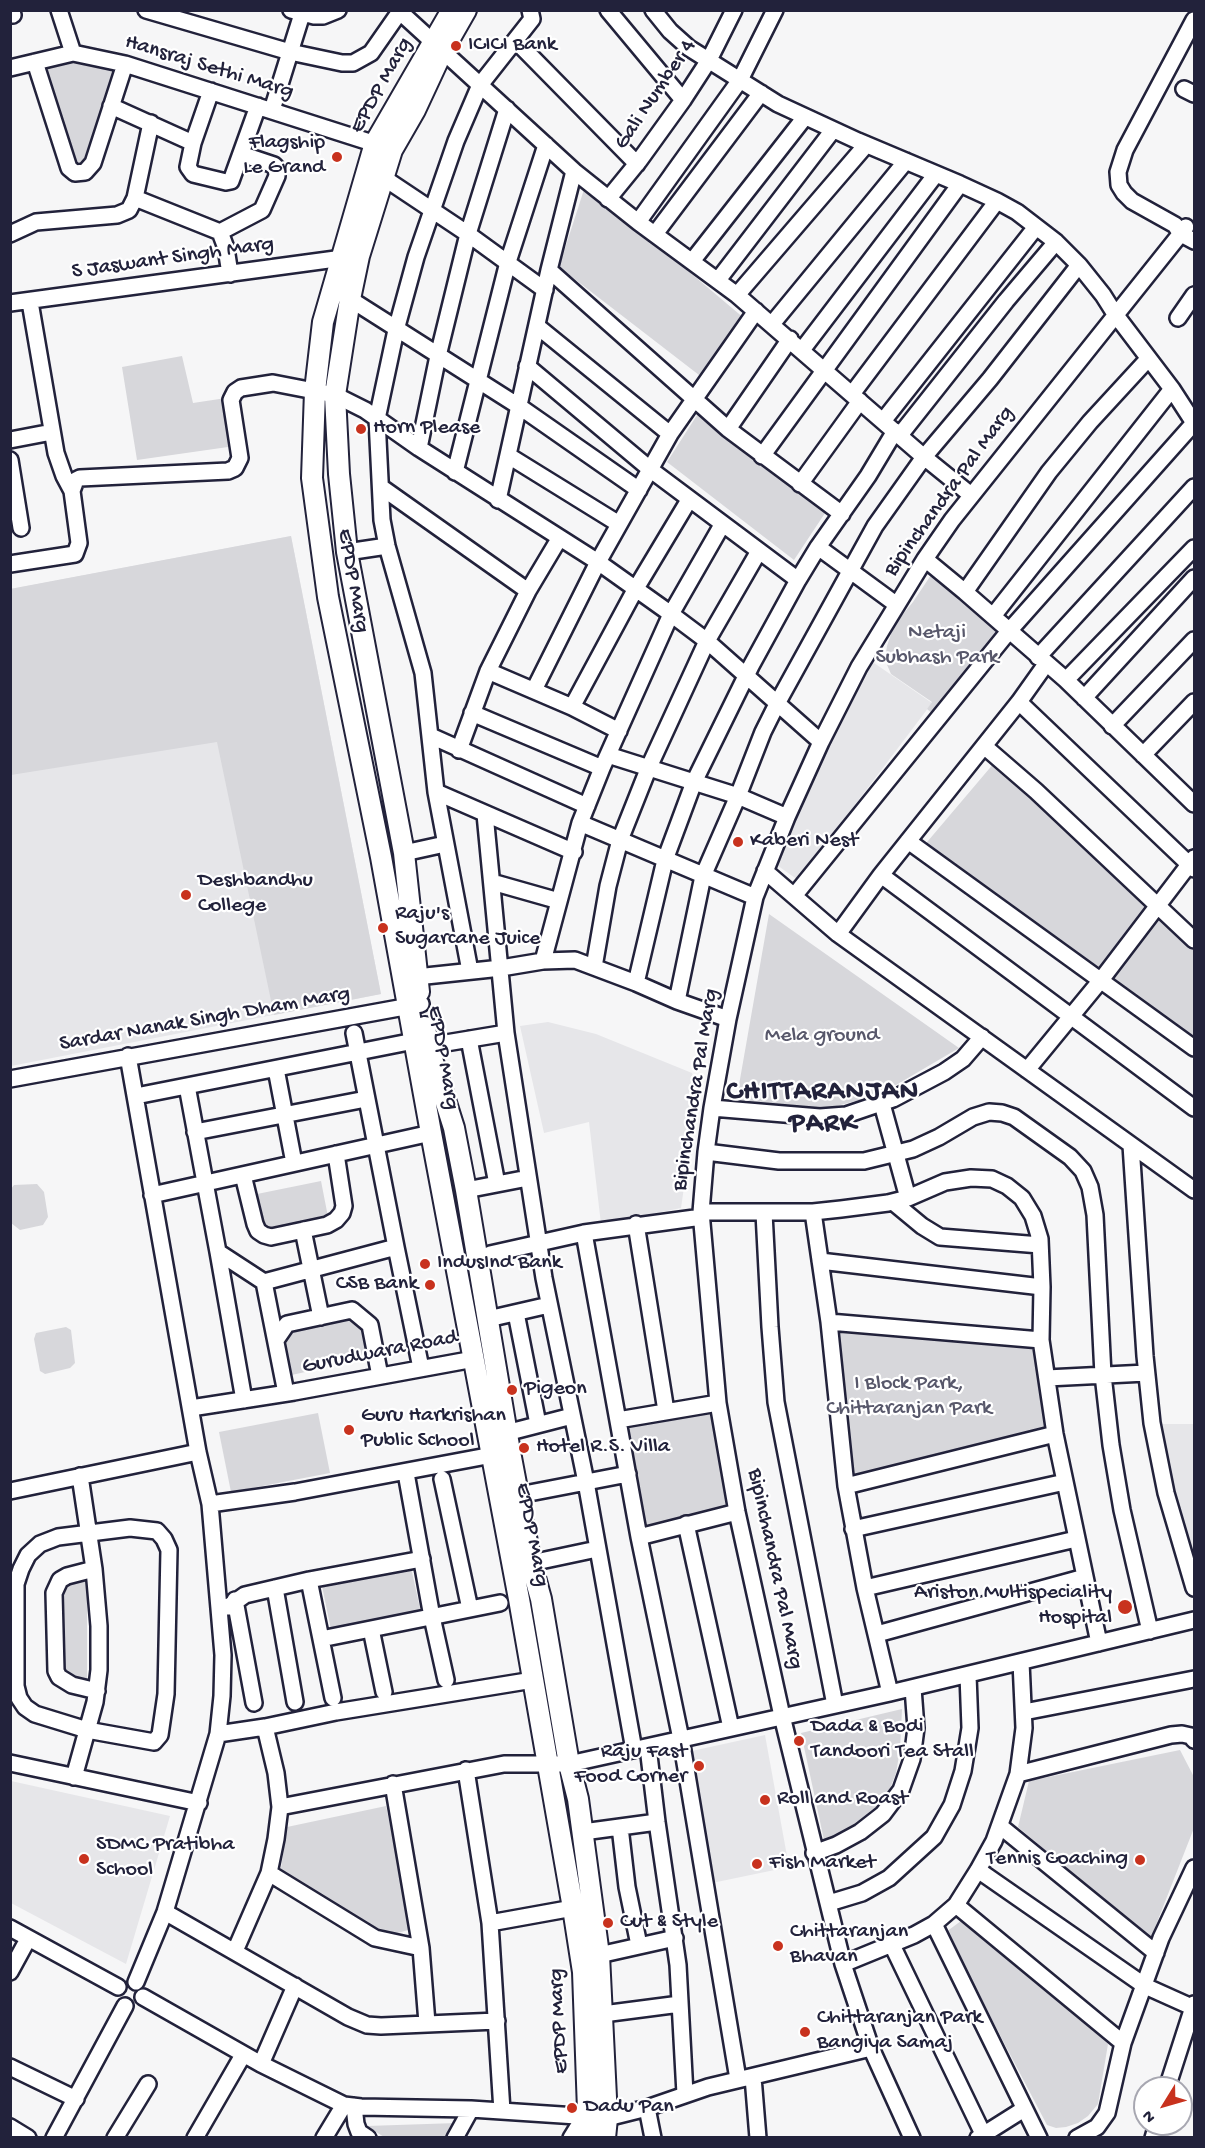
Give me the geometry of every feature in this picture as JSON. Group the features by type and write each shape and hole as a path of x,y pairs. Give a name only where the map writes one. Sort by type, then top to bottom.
{"main road":[{"name":"EPDP Marg","path":"438,48 452,10"},
{"name":"EPDP Marg","path":"466,10 438,48 383,146 343,258 323,322 315,391 312,478 328,597 381,857 415,1005 431,1133 474,1359 519,1495 531,1563 541,1599 569,1764 578,1799 599,1955 603,2014 596,2122 589,2138"},
{"name":"EPDP Marg","path":"383,146 384,178 359,256 335,395 339,474 347,552 404,853 410,978"},
{"name":"EPDP Marg","path":"421,1043 454,1128 488,1319 533,1680 583,1972 596,2122"}],"street":[{"path":"59,10 73,53"},
{"path":"146,10 290,52 342,63 353,63 371,53 400,11 574,171 638,222 693,260 737,295 924,458 971,495"},
{"path":"211,91 193,143 188,167 193,174 229,182 232,180 290,52 297,12 323,16 339,10"},
{"path":"470,971 436,792 423,673 387,546 382,520 377,419 396,330 416,257 456,141 480,85 532,19 530,10"},
{"path":"608,10 683,100"},
{"path":"653,10 681,40 761,93 805,117 866,145 960,183 1017,212 1056,242 1079,265 1172,389 1194,423 1009,631 794,896"},
{"name":"Gali Number 4","path":"608,199 637,164 683,100 709,60 734,10"},
{"path":"638,222 740,80 775,10"},
{"path":"1186,231 1132,201 1119,185 1118,172 1125,150 1194,20"},
{"path":"516,41 637,164"},
{"name":"Hansraj Sethi Marg","path":"10,68 73,53 125,64 383,146"},
{"path":"35,62 72,172 85,172 91,167 125,64"},
{"path":"655,234 761,93"},
{"path":"111,106 193,143"},
{"path":"418,448 468,234 507,109"},
{"path":"693,260 805,117"},
{"path":"10,234 36,222 123,213 131,208 151,123"},
{"path":"718,280 833,130"},
{"path":"455,472 508,262 546,145"},
{"path":"737,295 866,145"},
{"path":"220,232 262,210 277,176 274,165 247,156 241,158"},
{"path":"772,324 906,161"},
{"path":"498,500 549,270 574,171"},
{"path":"802,350 936,174"},
{"path":"384,178 468,234 545,290"},
{"path":"762,456 960,183"},
{"path":"135,198 220,232 226,248 230,274"},
{"path":"800,484 856,397 997,201"},
{"path":"883,421 1036,227"},
{"name":"Bipinchandra Pal Marg","path":"912,2138 871,2048 843,1964 830,1903 814,1853 737,1512 718,1403 701,1214 712,1108 728,1019 755,897 786,817 859,667 925,559 971,495 1115,314 1186,231"},
{"path":"636,983 665,860 694,782 747,675 798,580 818,547 897,433 1056,242"},
{"name":"S Jaswant Singh Marg","path":"10,303 343,258"},
{"path":"677,1001 703,876 763,732 778,702 875,526 924,458 990,379 1079,265"},
{"path":"549,270 728,429 842,514"},
{"path":"1178,318 1194,295"},
{"path":"350,299 520,407 639,490"},
{"path":"10,564 75,554 78,543 72,491 58,464 30,302"},
{"path":"534,690 598,562 670,434 756,311"},
{"path":"537,326 670,434"},
{"path":"728,429 789,339"},
{"path":"965,592 1049,472 1090,422 1148,359"},
{"path":"528,366 651,470 798,580"},
{"path":"72,491 76,480 86,476 228,471 235,468 240,458 231,400 233,394 241,388 273,383 335,395 356,404 418,448 598,562 671,614 747,675 821,742"},
{"path":"993,616 1172,389"},
{"path":"10,440 52,432"},
{"path":"509,456 619,524"},
{"path":"10,460 21,528"},
{"path":"381,487 528,591"},
{"path":"838,934 881,875 1019,702 1042,660 1194,487"},
{"path":"572,707 635,590 689,500"},
{"path":"543,961 580,823 605,761 671,614 722,525"},
{"path":"459,750 488,671 528,591 559,539"},
{"path":"347,552 387,546"},
{"path":"818,547 897,605"},
{"path":"1066,680 1194,548"},
{"path":"594,967 608,886 620,840 649,767 707,641 759,551"},
{"path":"925,559 1066,680 1143,755 1192,795"},
{"path":"1084,698 1194,578"},
{"path":"1112,726 1194,640"},
{"path":"488,671 572,707 619,731"},
{"path":"1019,702 1193,864 1158,904 1101,980 1028,1070"},
{"path":"1143,755 1194,702"},
{"path":"472,713 605,761 649,767 738,796 786,817"},
{"path":"430,736 587,806"},
{"path":"984,746 1158,904 1194,940"},
{"path":"436,792 574,852"},
{"path":"485,814 506,1033 549,1305 586,1482 597,1549 657,1822 675,1938 685,2094"},
{"path":"580,823 755,897"},
{"path":"908,841 1194,1048"},
{"path":"404,853 445,844"},
{"path":"765,871 838,934 1194,1190"},
{"path":"881,875 1194,1108"},
{"path":"492,882 559,901"},
{"path":"410,978 543,961 575,960 728,1019"},
{"name":"Sardar Nanak Singh Dham Marg","path":"10,1079 415,1005"},
{"path":"354,1033 421,1368"},
{"path":"136,1096 357,1053 506,1033"},
{"path":"712,1108 820,1117 846,1115 882,1104 953,1066 972,1050 982,1037"},
{"path":"469,1039 497,1184"},
{"path":"128,1056 198,1452 210,1504 223,1675 218,1734 199,1803 165,1912 136,1982"},
{"path":"276,1069 294,1163"},
{"path":"187,1086 244,1400"},
{"path":"195,1132 366,1099"},
{"path":"882,1104 896,1155 900,1200 922,1226 940,1237 1040,1245"},
{"path":"706,1152 779,1161 864,1161 896,1155 922,1145 973,1117 989,1112 1014,1117 1070,1157 1083,1171 1090,1187 1095,1215 1103,1376 1111,1445 1122,1510 1150,1630"},
{"path":"152,1195 431,1133"},
{"path":"1131,1145 1146,1373 1152,1423 1166,1493 1194,1588"},
{"path":"243,1175 258,1231 264,1235 271,1237 327,1225 336,1220 344,1206 336,1154"},
{"path":"466,1190 528,1178"},
{"path":"490,1254 584,1233 701,1214 813,1212 900,1200 945,1182 971,1178 992,1179 1007,1186 1022,1198 1033,1216 1040,1245 1041,1340 1055,1434 1099,1643"},
{"path":"813,1212 829,1322 846,1486 865,1588 890,1693"},
{"path":"764,1213 776,1402 835,1705"},
{"path":"636,1224 666,1411"},
{"path":"303,1230 321,1317"},
{"path":"584,1233 639,1537 681,1739 758,2138"},
{"path":"264,1282 396,1247"},
{"path":"218,1252 264,1282 290,1393"},
{"path":"820,1261 1042,1287"},
{"path":"488,1319 549,1305"},
{"path":"276,1340 287,1324 352,1310 370,1325 380,1376"},
{"path":"516,1313 538,1424"},
{"path":"829,1322 1041,1340"},
{"name":"Gurudwara Road","path":"191,1408 290,1393 474,1359"},
{"path":"1047,1378 1146,1373"},
{"path":"618,1420 718,1403"},
{"path":"210,1504 406,1473 503,1447 538,1424 572,1416"},
{"path":"846,1486 1055,1434"},
{"path":"10,1491 198,1452"},
{"path":"406,1473 446,1680"},
{"path":"519,1495 628,1474"},
{"path":"74,1777 97,1691 99,1626 94,1569 80,1476"},
{"path":"442,1479 471,1609"},
{"path":"853,1529 1065,1482"},
{"path":"639,1537 737,1512"},
{"path":"686,1524 731,1728"},
{"path":"130,1528 157,1531 169,1550 166,1694 160,1735 154,1742 149,1743 87,1730 35,1714 19,1698 16,1686 13,1616 16,1584 21,1569 28,1555 40,1544 58,1538 89,1533 130,1528"},
{"path":"865,1588 1076,1539"},
{"path":"531,1563 597,1549"},
{"path":"219,1615 244,1595 309,1580 422,1559"},
{"path":"94,1569 60,1580 54,1593 56,1671 59,1677 72,1685 97,1691"},
{"path":"877,1634 1086,1577"},
{"path":"309,1580 333,1698"},
{"path":"275,1588 296,1702"},
{"path":"235,1600 254,1703"},
{"path":"321,1639 500,1603"},
{"path":"280,1808 504,1764 569,1764 913,1688 1194,1620"},
{"path":"372,1629 384,1692"},
{"path":"843,1964 892,1945 934,1924 956,1905 978,1870 1000,1826 1018,1774 1024,1728 1021,1662"},
{"path":"830,1903 862,1893 889,1878 934,1837 952,1805 963,1771 970,1728 968,1675"},
{"path":"1024,1712 1194,1679"},
{"path":"218,1734 533,1680"},
{"path":"814,1853 836,1845 860,1832 883,1814 901,1790 912,1759 916,1728 913,1688"},
{"path":"235,1951 268,1873 280,1808 276,1773 265,1727"},
{"path":"1018,1774 1171,1735 1182,1734 1191,1736 1194,1740"},
{"path":"10,1763 199,1803"},
{"path":"466,1770 490,1923 502,2111"},
{"path":"393,1784 421,1948 427,2023"},
{"path":"583,1832 657,1822"},
{"path":"1000,1826 1156,1953"},
{"path":"620,1827 627,1887 639,1945"},
{"path":"1077,2138 1097,2127 1107,2113 1123,2043 1156,1953 1194,1868"},
{"path":"978,1870 1145,1986 1194,2006 1171,2076"},
{"path":"268,1873 375,1938 421,1948"},
{"path":"956,1905 1123,2043"},
{"path":"490,1923 573,1908"},
{"path":"165,1912 348,2017 367,2025 497,2020"},
{"path":"934,1924 1039,2138"},
{"path":"10,1928 118,1987"},
{"path":"599,1955 675,1938"},
{"path":"10,1972 28,1939"},
{"path":"892,1945 982,2136 1024,2109"},
{"path":"126,1981 136,1982 142,1989 143,1998 137,2005 125,2006 118,1999 118,1987 126,1981"},
{"path":"261,2064 295,1986"},
{"path":"143,1998 243,2055 349,2105 502,2111 596,2122"},
{"path":"603,2014 680,2004"},
{"path":"54,2138 125,2006"},
{"path":"571,2138 596,2122 647,2108 685,2094 871,2048"},
{"path":"195,2138 243,2055"},
{"path":"10,2067 76,2099"},
{"path":"115,2138 148,2084"},
{"path":"324,2138 349,2105"},
{"path":"349,2105 359,2132 368,2138"},
{"path":"647,2108 653,2138"},
{"path":"455,2138 471,2109"},
{"path":"10,2127 28,2138"}],"shaded area":[{"name":"Deshbandhu College","path":"291,536 381,994 11,1066 11,589"},
{"path":"864,656 932,703 798,880 774,863"},
{"path":"548,1022 596,1034 692,1073 698,1091 681,1208 601,1224 589,1122 544,1133 520,1026"},
{"path":"1156,1424 1194,1424 1194,1559 1190,1560"},
{"path":"765,1735 789,1867 712,1883 687,1752"},
{"name":"SDMC Pratibha School","path":"11,1781 170,1816 126,1964 11,1903"}],"green space":[{"path":"77,57 122,70 92,160 72,163 40,71"},
{"path":"588,177 642,232 745,319 699,375 559,267"},
{"path":"182,356 193,403 226,398 228,447 137,460 122,367"},
{"path":"708,398 831,504 794,560 667,462"},
{"path":"291,536 381,994 274,1015 217,742 11,775 10,589"},
{"name":"Netaji Subhash Park","path":"933,572 1006,633 939,719 927,709 932,702 891,674 885,660 894,625"},
{"path":"1000,756 1194,946 1194,1038 922,848"},
{"name":"Mela ground","path":"769,914 959,1048 879,1095 829,1108 772,1107 736,1102"},
{"path":"321,1181 329,1222 263,1231 257,1194"},
{"path":"37,1184 44,1192 48,1217 43,1225 20,1230 11,1223 11,1189 14,1185"},
{"path":"353,1319 363,1328 369,1358 287,1376 283,1343 292,1331"},
{"name":"I Block Park, Chittaranjan Park","path":"829,1322 1041,1340 1048,1430 851,1482"},
{"path":"66,1327 71,1330 75,1363 70,1368 45,1374 40,1371 34,1339 36,1333"},
{"path":"712,1410 729,1507 645,1527 624,1424"},
{"path":"318,1413 330,1473 231,1492 219,1432"},
{"path":"410,1563 421,1613 331,1630 321,1581"},
{"path":"87,1577 87,1683 65,1672 60,1665 59,1597 69,1581"},
{"path":"902,1709 900,1750 896,1773 886,1799 866,1819 824,1840 801,1733"},
{"path":"1180,1750 1194,1777 1194,1828 1150,1940 1018,1827 1029,1781"},
{"path":"386,1806 412,1929 390,1935 280,1875 287,1827"},
{"path":"965,1918 1108,2044 1098,2104 1088,2116 1078,2123 1056,2128 1047,2125 946,1932"},
{"path":"457,2123 449,2138 384,2137 367,2126"}],"place":[{"name":"ICICI Bank","path":"456,46"},
{"name":"Flagship Le Grand","path":"337,157"},
{"name":"Horn Please","path":"361,429"},
{"name":"Kaberi Nest","path":"738,842"},
{"name":"Deshbandhu College","path":"186,895"},
{"name":"Raju's Sugarcane Juice","path":"383,928"},
{"name":"IndusInd Bank","path":"425,1264"},
{"name":"CSB Bank","path":"430,1285"},
{"name":"Pigeon","path":"512,1390"},
{"name":"Guru Harkrishan Public School","path":"349,1430"},
{"name":"Hotel R.S. Villa","path":"524,1448"},
{"name":"Ariston Multispeciality Hospital","path":"1125,1607"},
{"name":"Dada & Bodi Tandoori Tea Stall","path":"799,1741"},
{"name":"Raju Fast Food Corner","path":"699,1766"},
{"name":"Roll and Roast","path":"765,1800"},
{"name":"SDMC Pratibha School","path":"84,1859"},
{"name":"Tennis Coaching","path":"1140,1860"},
{"name":"Fish Market","path":"757,1864"},
{"name":"Cut & Style","path":"608,1923"},
{"name":"Chittaranjan Bhavan","path":"778,1946"},
{"name":"Chittaranjan Park Bangiya Samaj","path":"805,2032"},
{"name":"Dadu Pan","path":"572,2108"}],"district":[{"name":"CHITTARANJAN PARK","path":"823,1110"}]}
